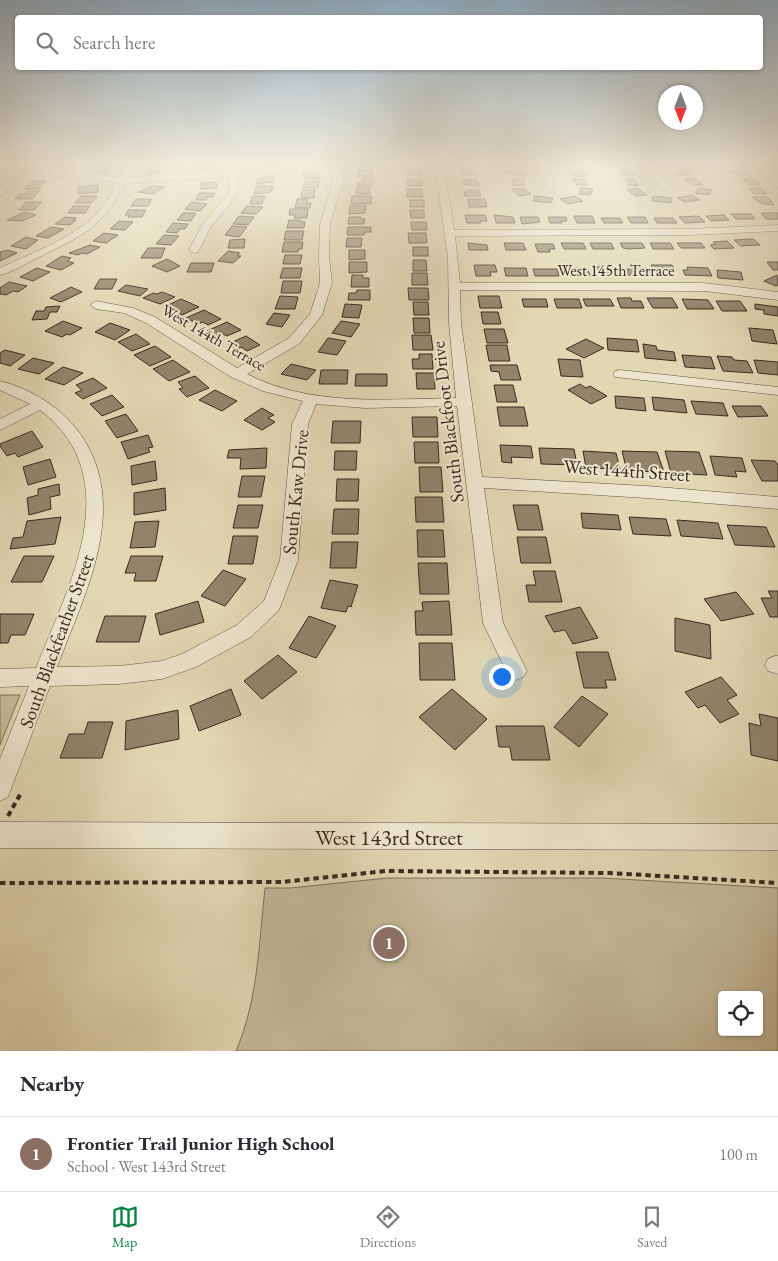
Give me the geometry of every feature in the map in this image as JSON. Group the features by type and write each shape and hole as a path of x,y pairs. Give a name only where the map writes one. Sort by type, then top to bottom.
{"street":[{"path":"0,272 61,243 92,224 104,212"},
{"path":"194,250 206,227 218,212"},
{"path":"236,374 294,341 316,315 326,283 324,256 325,224 328,212"},
{"name":"South Blackfoot Drive","path":"446,212 454,286 455,323 473,482 493,623 516,671"},
{"path":"449,232 689,232 778,228"},
{"name":"West 145th Terrace","path":"454,286 704,287 778,296"},
{"name":"West 144th Terrace","path":"96,305 132,312 159,324 236,374 268,388 311,400 363,403 464,402"},
{"path":"620,374 778,391"},
{"name":"South Blackfeather Street","path":"0,385 42,404 65,423 85,453 93,483 96,508 93,537 85,568 0,789"},
{"name":"South Kaw Drive","path":"0,678 119,675 162,670 189,661 244,631 272,604 289,560 300,424 311,400"},
{"path":"0,425 42,404"},
{"name":"West 144th Street","path":"473,482 646,492 778,503"},
{"name":"West 143rd Street","path":"2,829 248,838 778,837"}],"path":[{"path":"2,829 21,793"},
{"path":"0,883 282,882 386,871 610,873 778,883"}],"shaded area":[{"path":"0,695 20,695 0,745"},
{"path":"387,878 603,878 778,888 778,1051 236,1051 249,1012 253,992 265,888 290,888"}],"building":[{"path":"25,212 36,215 22,221 7,220"},
{"path":"69,212 86,212 85,213"},
{"path":"127,212 145,212 142,217 128,217 129,215 125,215"},
{"path":"242,212 258,212 256,214"},
{"path":"289,212 308,212 307,218 294,218 295,215 289,215"},
{"path":"349,212 365,212 365,213 349,214"},
{"path":"410,212 424,212 424,218 411,218"},
{"path":"183,213 196,213 191,221 177,220"},
{"path":"761,213 778,213 778,219 766,219"},
{"path":"731,214 751,214 755,219 736,219"},
{"path":"465,215 485,215 487,221 467,223"},
{"path":"494,215 513,217 515,223 496,223"},
{"path":"724,215 729,220 711,221 706,216"},
{"path":"239,216 254,217 248,225 233,224"},
{"path":"574,216 592,216 595,223 577,223"},
{"path":"698,216 705,222 685,223 679,217"},
{"path":"65,217 76,218 73,220 76,220 70,225 55,224"},
{"path":"349,217 361,217 361,219 365,219 364,224 348,224"},
{"path":"520,217 538,217 540,222 522,224"},
{"path":"548,217 566,217 567,221 550,223"},
{"path":"627,217 645,217 648,223 631,223"},
{"path":"601,218 620,218 623,223 604,223"},
{"path":"654,218 673,218 677,223 657,223"},
{"path":"289,220 305,222 304,228 287,228"},
{"path":"119,221 133,222 125,230 110,229"},
{"path":"411,222 426,222 427,230 412,230"},
{"path":"173,223 188,224 185,229 180,229 177,233 166,232"},
{"path":"232,226 247,227 239,237 225,235"},
{"path":"51,227 64,229 48,238 36,236"},
{"path":"348,227 371,227 371,232 365,232 364,235 347,235"},
{"path":"286,231 304,231 302,240 284,240"},
{"path":"104,233 118,235 106,243 93,241"},
{"path":"408,233 426,233 427,243 409,243"},
{"path":"164,235 179,236 171,245 156,244"},
{"path":"26,237 38,240 26,249 11,246"},
{"path":"347,238 362,238 361,247 346,247"},
{"path":"245,239 244,248 228,248 230,240"},
{"path":"753,239 760,245 741,246 734,240"},
{"path":"727,241 734,248 714,249 710,245 716,244 713,242"},
{"path":"284,242 303,242 302,249 298,249 298,252 282,252"},
{"path":"468,243 487,245 488,250 469,250"},
{"path":"504,243 523,243 526,250 506,250"},
{"path":"561,243 583,243 586,249 564,249"},
{"path":"590,243 611,243 614,249 593,249"},
{"path":"620,243 642,243 645,248 623,248"},
{"path":"650,243 670,243 674,249 653,249"},
{"path":"677,243 701,243 705,248 681,248"},
{"path":"535,244 553,244 555,249 549,249 550,252 538,252"},
{"path":"90,245 100,247 87,254 69,253"},
{"path":"413,247 428,247 428,256 413,256"},
{"path":"148,248 165,248 161,258 141,258"},
{"path":"8,250 17,253 0,261 0,252"},
{"path":"349,250 365,250 365,259 349,260"},
{"path":"228,251 240,253 237,256 241,256 233,263 218,261"},
{"path":"285,255 302,255 300,264 283,264"},
{"path":"62,256 71,258 67,261 74,263 61,270 46,266"},
{"path":"167,259 180,266 167,272 152,266"},
{"path":"413,260 426,260 427,271 413,271"},
{"path":"349,262 367,262 367,272 349,273"},
{"path":"767,262 778,262 778,270 773,270"},
{"path":"191,263 214,263 211,272 187,272"},
{"path":"474,265 495,265 497,272 490,272 491,276 476,276"},
{"path":"651,265 672,265 676,271 668,271 670,274 657,274"},
{"path":"593,267 615,267 618,274 596,274"},
{"path":"687,267 708,268 712,276 685,275 683,270 688,270"},
{"path":"37,268 50,272 33,281 20,277"},
{"path":"283,268 302,268 300,278 280,278"},
{"path":"504,268 526,268 528,276 506,276"},
{"path":"562,268 587,268 590,275 565,275"},
{"path":"628,268 646,268 650,275 625,275 622,270 629,270"},
{"path":"533,269 557,269 559,276 535,276"},
{"path":"717,270 741,272 743,280 718,278"},
{"path":"412,273 427,273 428,285 412,285"},
{"path":"352,275 363,275 363,278 369,278 369,287 351,287"},
{"path":"777,275 778,285 776,286 764,281"},
{"path":"100,279 117,279 112,289 94,289"},
{"path":"283,281 302,281 300,293 281,293"},
{"path":"9,282 27,286 18,292 13,291 6,295 0,294 0,288"},
{"path":"126,285 148,289 140,296 118,291"},
{"path":"71,287 82,292 61,302 50,298"},
{"path":"408,288 428,288 429,300 409,300"},
{"path":"357,290 370,290 370,300 348,300 349,293 356,293"},
{"path":"162,292 175,297 160,304 143,298 153,293"},
{"path":"280,296 298,297 295,309 275,309"},
{"path":"478,296 499,296 502,308 480,308"},
{"path":"617,298 631,298 632,301 641,301 644,308 621,308"},
{"path":"647,298 672,298 678,308 653,308"},
{"path":"181,299 199,307 182,315 164,307"},
{"path":"522,299 546,299 548,307 524,307"},
{"path":"554,299 579,299 582,308 557,308"},
{"path":"583,299 610,299 614,306 586,306"},
{"path":"682,299 708,300 714,309 687,309"},
{"path":"716,301 740,301 747,311 722,311"},
{"path":"413,302 428,302 429,315 414,315"},
{"path":"345,304 362,305 359,318 342,317"},
{"path":"755,304 778,307 778,316 764,314 764,310 755,309"},
{"path":"60,306 57,312 50,312 47,319 32,320 36,311 44,311 46,307"},
{"path":"204,310 221,319 208,325 203,322 198,324 186,318"},
{"path":"481,312 498,312 501,324 483,324"},
{"path":"274,313 290,315 282,327 266,324"},
{"path":"413,318 429,318 430,333 414,333"},
{"path":"63,321 82,328 62,337 45,331"},
{"path":"341,321 360,324 351,337 332,333"},
{"path":"227,322 241,330 227,336 223,334 216,336 207,331"},
{"path":"110,323 130,330 115,340 95,332"},
{"path":"749,328 773,330 777,344 752,341"},
{"path":"484,329 504,329 508,343 487,343"},
{"path":"136,334 150,344 132,351 118,342"},
{"path":"412,335 431,335 433,350 413,350"},
{"path":"246,336 260,345 247,351 241,347 236,350 228,344"},
{"path":"328,338 346,341 337,355 318,352"},
{"path":"607,338 637,340 639,352 608,350"},
{"path":"586,339 604,348 584,358 566,349"},
{"path":"643,344 656,346 657,350 674,352 676,361 645,358"},
{"path":"486,345 507,345 510,361 489,361"},
{"path":"155,346 171,357 150,366 134,355"},
{"path":"5,350 25,355 10,366 0,363 0,353"},
{"path":"419,354 432,354 433,369 413,369 412,359 419,359"},
{"path":"682,355 711,357 715,369 685,367"},
{"path":"717,356 747,361 753,373 723,371"},
{"path":"33,358 54,363 39,374 18,369"},
{"path":"558,359 580,360 583,377 561,376"},
{"path":"173,360 190,372 169,381 153,369"},
{"path":"754,360 778,362 778,375 758,373"},
{"path":"291,364 316,370 307,380 281,374"},
{"path":"490,365 517,365 521,380 501,380 499,372 491,371"},
{"path":"63,367 83,373 64,385 45,379"},
{"path":"321,370 348,370 347,384 319,384"},
{"path":"416,373 434,373 435,389 417,389"},
{"path":"356,374 387,374 387,386 355,386"},
{"path":"195,376 209,388 187,397 179,389 183,388 178,382"},
{"path":"93,378 107,388 83,399 75,393 82,390 76,385"},
{"path":"580,384 586,388 590,386 607,396 591,404 568,390"},
{"path":"494,385 513,385 517,402 497,402"},
{"path":"215,390 237,401 222,411 199,400"},
{"path":"112,395 124,407 102,416 90,404"},
{"path":"615,396 644,398 646,411 616,408"},
{"path":"652,397 684,400 687,413 654,410"},
{"path":"691,401 723,403 728,416 696,414"},
{"path":"732,406 761,406 768,416 738,417"},
{"path":"497,407 524,407 528,426 500,426"},
{"path":"262,408 274,415 268,418 275,422 262,430 244,420"},
{"path":"126,414 138,431 117,438 105,421"},
{"path":"412,417 437,417 438,437 413,437"},
{"path":"333,421 361,421 360,443 331,443"},
{"path":"32,431 43,447 18,457 15,453 7,456 0,444"},
{"path":"148,435 153,447 148,448 150,452 128,459 121,442"},
{"path":"414,442 438,442 439,463 415,463"},
{"path":"500,445 531,446 533,458 511,457 512,463 502,462"},
{"path":"267,448 266,468 240,469 241,458 227,458 229,450"},
{"path":"539,448 574,449 577,465 541,464"},
{"path":"335,451 357,451 356,470 334,470"},
{"path":"583,451 616,453 620,469 586,468"},
{"path":"622,451 657,452 664,472 627,471"},
{"path":"665,451 699,452 707,475 671,473"},
{"path":"710,456 742,458 746,472 735,471 737,477 715,475"},
{"path":"50,459 56,477 28,485 23,467"},
{"path":"751,460 775,461 778,465 778,481 762,481"},
{"path":"155,461 157,480 132,485 131,466"},
{"path":"419,467 441,467 443,492 420,492"},
{"path":"242,476 265,476 261,497 238,497"},
{"path":"337,479 359,479 358,501 336,501"},
{"path":"59,484 60,495 50,497 51,509 29,515 27,498 38,495 38,489"},
{"path":"165,488 166,510 134,515 134,493"},
{"path":"415,497 442,497 444,522 416,522"},
{"path":"238,505 263,505 258,528 233,528"},
{"path":"513,505 538,505 543,530 518,530"},
{"path":"334,509 359,509 358,534 332,534"},
{"path":"581,513 618,515 621,530 583,528"},
{"path":"61,517 55,544 10,549 13,538 23,537 27,521"},
{"path":"629,517 666,519 671,536 633,534"},
{"path":"677,520 718,523 723,539 681,536"},
{"path":"159,521 155,547 130,548 135,522"},
{"path":"727,525 766,527 775,547 735,545"},
{"path":"417,530 443,530 445,557 418,557"},
{"path":"233,536 258,536 253,564 228,564"},
{"path":"517,537 546,537 551,563 521,563"},
{"path":"332,542 358,542 356,568 330,568"},
{"path":"24,556 54,556 42,582 11,582"},
{"path":"131,556 163,556 156,581 134,581 136,573 125,573"},
{"path":"418,563 447,563 449,594 420,594"},
{"path":"223,570 246,579 225,606 201,596"},
{"path":"533,571 555,571 562,602 529,602 526,585 536,585"},
{"path":"330,580 358,585 351,607 348,606 346,612 321,608"},
{"path":"768,591 778,591 778,617 770,617 761,598 772,598"},
{"path":"736,592 754,614 721,621 704,599"},
{"path":"198,601 204,622 160,635 155,614"},
{"path":"449,601 452,635 416,635 415,611 423,611 422,602"},
{"path":"580,607 598,638 573,644 565,630 554,632 545,616"},
{"path":"0,614 34,614 25,635 11,635 8,643 0,643"},
{"path":"105,616 146,616 139,642 96,642"},
{"path":"309,616 336,626 316,658 289,648"},
{"path":"675,618 710,625 711,659 675,651"},
{"path":"419,643 452,643 455,680 420,680"},
{"path":"576,652 608,652 616,680 605,680 607,688 584,688"},
{"path":"278,655 297,672 262,699 244,681"},
{"path":"721,677 737,695 727,700 739,714 720,723 705,705 698,708 685,692"},
{"path":"231,689 241,715 199,731 190,706"},
{"path":"452,689 487,719 455,750 419,717"},
{"path":"582,696 608,714 579,747 554,727"},
{"path":"178,710 179,739 125,750 126,721"},
{"path":"759,714 778,718 778,761 751,755 749,723 761,726"},
{"path":"88,722 113,722 102,758 60,758 69,734 84,734"},
{"path":"496,726 544,726 550,760 512,760 510,747 499,747"}],"place":[{"name":"Frontier Trail Junior High School","path":"389,943"}]}
